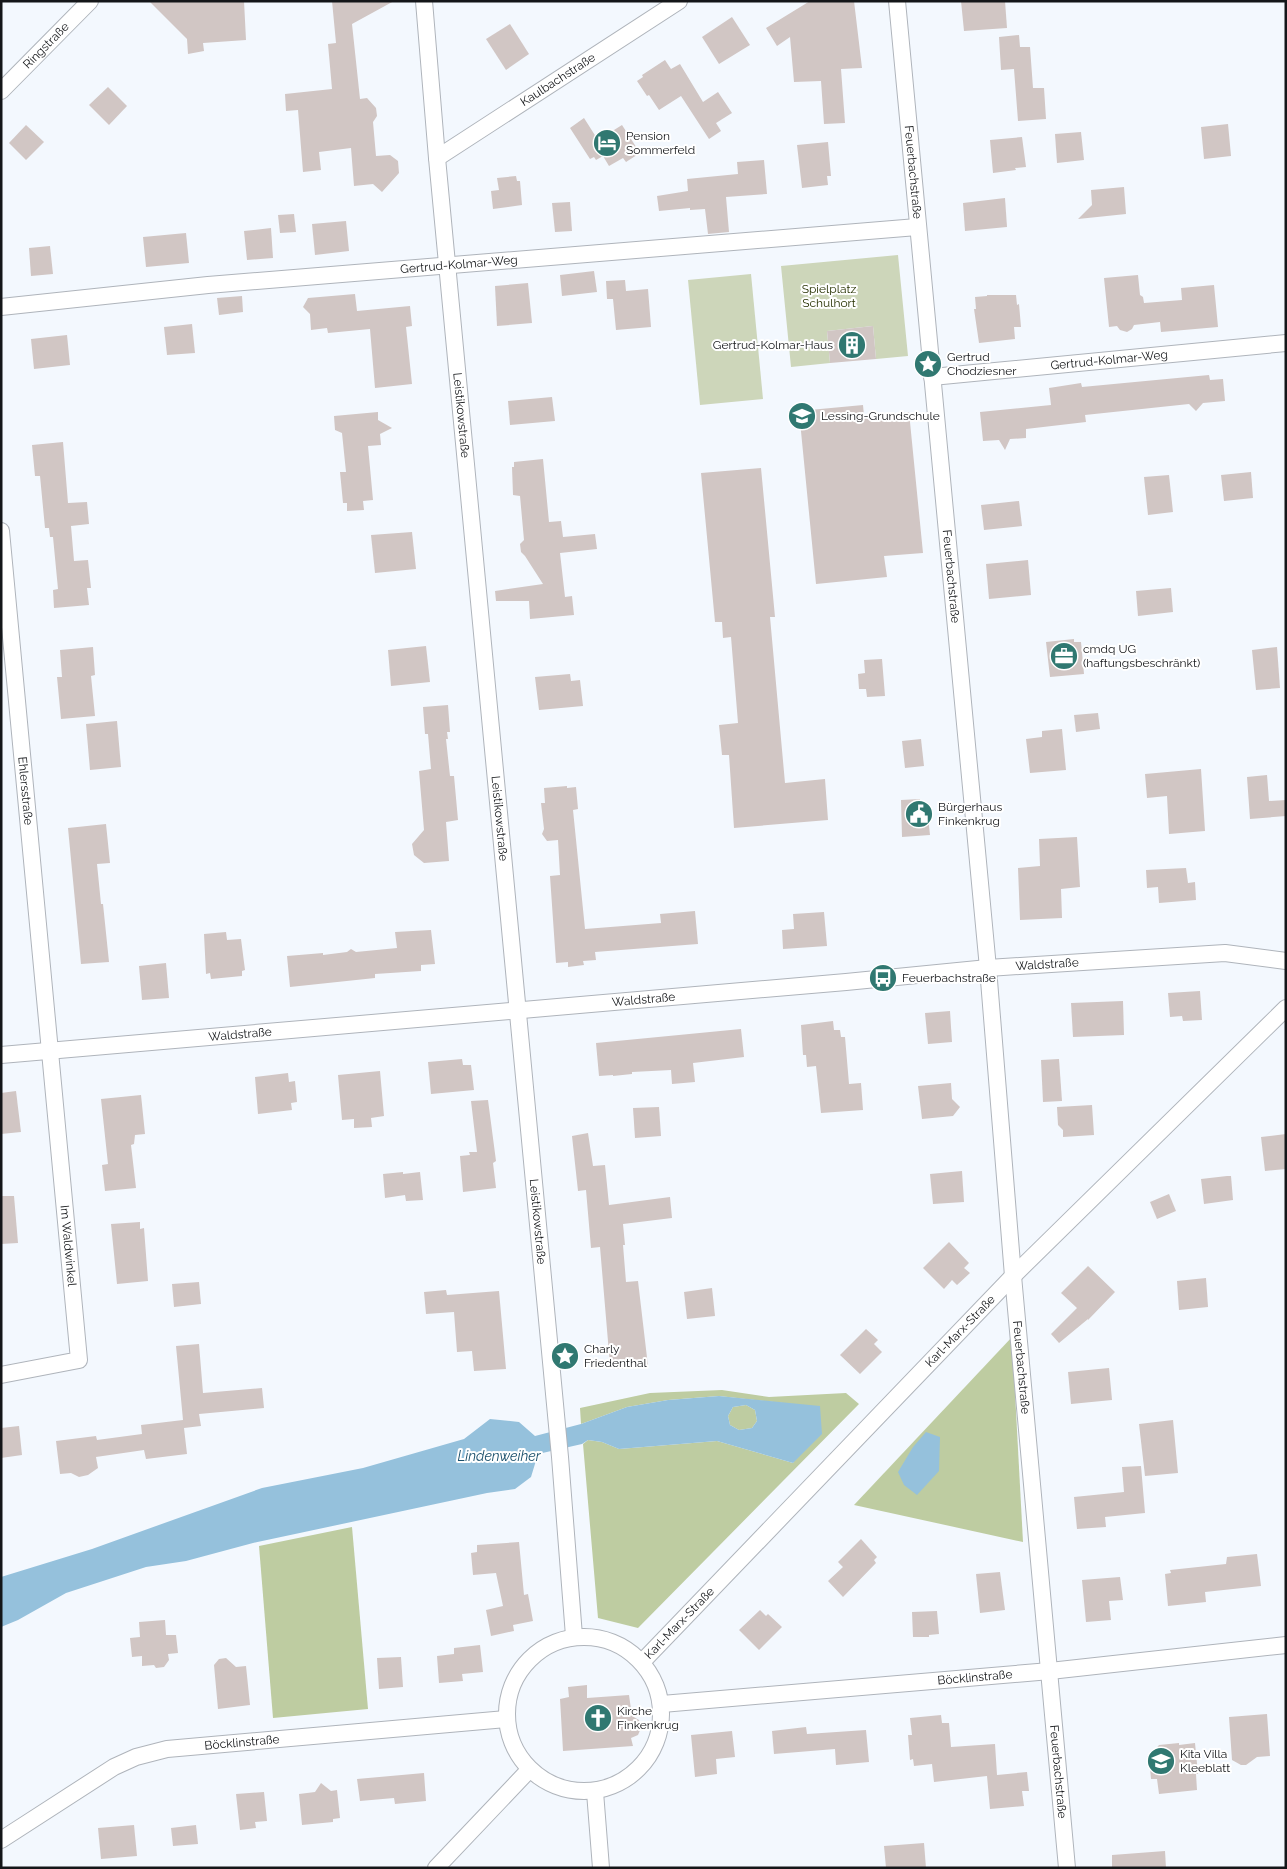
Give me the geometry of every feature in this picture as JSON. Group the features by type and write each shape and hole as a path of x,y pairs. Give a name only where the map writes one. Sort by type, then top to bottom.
{"street":[{"name":"Ringstraße","path":"1,91 90,1"},
{"name":"Leistikowstraße","path":"424,1 447,266 560,1457 574,1636"},
{"name":"Kaulbachstraße","path":"437,158 679,1"},
{"name":"Feuerbachstraße","path":"897,1 988,968 1013,1276 1067,1868"},
{"name":"Gertrud-Kolmar-Weg","path":"1,307 208,285 917,227"},
{"name":"Gertrud-Kolmar-Weg","path":"932,377 1286,343"},
{"name":"Ehlersstraße","path":"1,531 50,1051"},
{"name":"Waldstraße","path":"1,1055 988,968 1226,953 1286,961"},
{"name":"Karl-Marx-Straße","path":"642,1662 1013,1276 1286,1008"},
{"name":"Im Waldwinkel","path":"1,1375 79,1360 50,1051"},
{"path":"574,1636 599,1637 623,1646 642,1662 656,1681 662,1704 660,1735 646,1762 624,1782 595,1792 560,1788 530,1770 513,1747 506,1719 509,1690 524,1664 546,1645 574,1636"},
{"name":"Böcklinstraße","path":"662,1704 1050,1671 1286,1645"},
{"name":"Böcklinstraße","path":"1,1840 114,1767 136,1757 167,1749 506,1719"},
{"path":"436,1868 530,1770"},
{"path":"595,1792 601,1868"}],"green space":[{"name":"Spielplatz Schulhort","path":"898,255 908,356 876,359 873,326 827,331 830,363 791,367 781,266"},
{"path":"751,274 763,399 700,405 688,280"},
{"path":"1012,1337 1023,1542 854,1505"},
{"path":"722,1390 769,1397 846,1393 859,1404 638,1628 598,1618 583,1444 588,1440 602,1442 619,1449 717,1441 793,1463 820,1407 719,1396 668,1400 627,1407 581,1424 580,1408 650,1393"},
{"path":"746,1405 755,1410 757,1421 752,1428 739,1430 730,1425 728,1416 733,1407"},
{"path":"352,1527 368,1709 273,1718 259,1546"}],"water":[{"name":"Lindenweiher","path":"719,1396 820,1406 822,1434 793,1463 717,1441 619,1449 602,1442 588,1440 582,1444 538,1454 531,1477 515,1489 487,1493 253,1543 186,1561 146,1567 66,1593 18,1620 1,1627 1,1577 92,1549 262,1488 363,1468 464,1439 490,1419 519,1422 535,1436 581,1424 627,1407 668,1400","holes":["746,1405 755,1410 757,1421 752,1428 739,1430 730,1425 728,1416 733,1407"]},
{"path":"926,1432 940,1437 939,1471 917,1495 904,1485 898,1472 913,1447"}],"building":[{"path":"149,1 244,1 246,40 203,43 204,51 188,54 187,39"},
{"path":"332,1 394,1 352,24 360,99 367,98 376,108 377,116 373,122 376,156 390,155 398,161 399,173 382,192 373,184 354,186 351,148 319,152 321,170 303,172 298,110 286,111 285,94 332,89 328,44 336,43"},
{"path":"810,1 854,1 862,68 841,69 845,123 824,124 821,81 794,82 790,37 777,46 766,28"},
{"path":"961,1 1005,1 1007,28 964,31"},
{"path":"732,17 750,45 719,64 702,37"},
{"path":"510,24 529,54 506,70 486,39"},
{"path":"1019,35 1020,47 1030,47 1033,88 1044,88 1046,119 1018,121 1014,69 1001,70 999,37"},
{"path":"665,60 671,69 680,64 703,102 718,92 732,113 716,123 721,131 709,139 681,96 659,110 637,81 643,77 642,75"},
{"path":"108,87 127,106 109,125 89,105"},
{"name":"Pension Sommerfeld","path":"584,118 598,140 622,125 640,153 626,162 623,158 609,166 603,156 596,160 594,157 590,159 570,128"},
{"path":"1228,124 1231,156 1204,159 1201,127"},
{"path":"26,125 44,142 26,160 9,143"},
{"path":"1081,132 1084,160 1057,163 1055,134"},
{"path":"1022,137 1026,167 993,173 990,140"},
{"path":"828,142 831,176 827,176 828,185 802,188 797,145"},
{"path":"764,160 767,194 726,197 729,232 708,234 705,209 690,210 690,208 659,211 657,196 688,191 687,179 738,174 737,162"},
{"path":"516,176 517,181 520,181 522,205 493,209 491,191 499,190 497,178"},
{"path":"1124,187 1126,214 1078,219 1092,205 1091,190"},
{"path":"1005,198 1007,227 965,231 963,203"},
{"path":"570,202 572,231 555,232 552,203"},
{"path":"294,214 296,232 280,233 278,215"},
{"path":"346,221 349,251 315,255 312,224"},
{"path":"271,228 273,258 247,260 244,231"},
{"path":"186,233 189,263 146,267 143,237"},
{"path":"50,246 53,274 31,276 29,248"},
{"path":"594,271 597,292 562,296 560,275"},
{"path":"1138,275 1140,295 1143,297 1144,303 1182,300 1181,288 1214,285 1218,327 1161,332 1160,322 1134,325 1127,332 1120,330 1117,326 1109,327 1104,278"},
{"path":"625,280 626,291 648,289 651,327 616,330 613,299 607,299 606,281"},
{"path":"528,283 532,323 497,326 495,286"},
{"path":"355,294 357,311 410,306 412,326 406,327 412,384 375,388 370,329 328,333 327,328 311,330 310,314 303,307 308,298"},
{"path":"1016,295 1017,305 1019,304 1021,327 1014,327 1015,339 979,343 974,309 976,309 975,297"},
{"path":"242,296 243,312 219,315 217,298"},
{"path":"192,324 195,353 167,355 164,327"},
{"name":"Gertrud-Kolmar-Haus","path":"873,326 876,359 830,363 827,331"},
{"path":"67,335 70,365 34,369 31,339"},
{"path":"1209,375 1210,380 1223,379 1225,401 1203,403 1196,411 1189,404 1085,415 1086,422 1026,429 1026,438 1010,439 1005,450 999,440 983,441 980,412 1051,405 1049,388 1081,383 1082,387"},
{"path":"552,397 555,421 510,425 508,401"},
{"path":"863,405 864,416 909,412 923,553 884,556 887,577 816,584 799,411"},
{"path":"378,412 378,420 392,428 380,434 381,445 368,446 373,500 363,501 364,510 347,511 347,503 343,503 340,472 346,472 342,433 335,430 334,416"},
{"path":"63,442 68,503 87,502 89,524 71,526 74,561 88,560 91,588 87,588 89,605 54,608 53,590 58,589 53,537 50,537 49,528 45,528 40,476 35,476 32,445"},
{"path":"543,459 549,522 561,521 563,537 595,534 597,549 560,553 565,597 572,596 574,615 530,619 529,601 496,601 495,591 543,584 521,552 520,544 524,540 520,496 513,495 512,467 514,467 514,462"},
{"path":"761,468 775,617 770,617 785,783 825,779 828,820 734,828 729,755 722,755 719,725 738,723 731,637 723,638 722,622 715,622 701,473"},
{"path":"1251,472 1253,498 1224,501 1221,475"},
{"path":"1169,475 1173,512 1148,515 1144,477"},
{"path":"1019,501 1022,526 984,530 981,505"},
{"path":"412,532 416,569 375,573 371,535"},
{"path":"1028,560 1031,595 989,599 986,564"},
{"path":"1171,588 1173,612 1138,616 1136,591"},
{"path":"1074,639 1074,642 1081,642 1084,674 1050,677 1046,642"},
{"path":"426,646 430,682 391,686 388,650"},
{"path":"93,647 95,675 91,676 95,716 61,719 57,677 62,677 60,650"},
{"path":"1277,647 1280,688 1256,690 1252,650"},
{"path":"882,659 885,696 867,697 866,689 859,689 858,674 865,673 864,660"},
{"path":"570,674 571,681 580,680 583,706 539,710 535,677"},
{"path":"448,705 450,732 447,732 448,739 446,739 450,776 454,776 458,820 446,822 449,861 424,863 414,855 412,844 424,830 419,771 431,769 428,734 425,734 423,707"},
{"path":"1098,713 1100,729 1076,732 1074,715"},
{"path":"117,721 121,767 90,770 86,724"},
{"path":"1062,729 1066,770 1030,773 1026,739 1042,737 1042,731"},
{"path":"921,739 924,766 905,768 902,741"},
{"path":"1201,769 1205,831 1169,834 1167,796 1147,798 1145,774"},
{"path":"1267,775 1269,801 1286,800 1286,816 1250,819 1247,777"},
{"path":"567,786 567,788 576,787 578,809 573,810 585,929 661,923 660,914 695,911 698,944 595,952 596,960 583,961 584,965 568,967 568,962 556,963 550,876 560,875 558,840 547,841 542,834 544,829 541,803 545,803 544,788"},
{"name":"Bürgerhaus Finkenkrug","path":"920,799 921,808 927,807 930,835 902,837 901,800"},
{"path":"106,824 110,863 97,864 109,962 81,964 68,828"},
{"path":"1077,837 1080,887 1061,889 1062,918 1020,920 1018,868 1040,866 1039,839"},
{"path":"1186,868 1188,883 1195,882 1196,900 1159,903 1158,887 1147,888 1146,870"},
{"path":"824,912 827,946 783,949 782,930 794,929 793,914"},
{"path":"431,930 435,964 421,965 421,971 375,974 375,978 290,987 287,956 323,953 323,955 347,952 351,949 356,952 397,948 395,932"},
{"path":"226,932 227,940 241,939 245,970 242,971 242,976 211,979 210,973 206,974 204,934"},
{"path":"166,963 169,998 142,1000 139,966"},
{"path":"1200,991 1202,1020 1183,1021 1182,1016 1170,1017 1168,993"},
{"path":"1123,1001 1124,1035 1073,1037 1071,1003"},
{"path":"950,1011 952,1042 928,1044 925,1013"},
{"path":"833,1021 834,1030 840,1030 841,1037 845,1037 849,1084 861,1083 863,1110 821,1113 816,1066 807,1067 806,1055 803,1055 801,1025"},
{"path":"741,1029 744,1057 693,1063 695,1082 672,1084 671,1070 599,1076 596,1043"},
{"path":"462,1059 463,1065 471,1065 474,1090 431,1094 428,1062"},
{"path":"1059,1059 1062,1101 1043,1102 1041,1060"},
{"path":"380,1071 384,1116 371,1118 372,1127 354,1128 354,1119 342,1120 338,1075"},
{"path":"288,1073 289,1082 295,1081 297,1102 291,1103 292,1110 258,1114 255,1077"},
{"path":"951,1083 952,1099 960,1107 953,1116 922,1119 918,1086"},
{"path":"16,1091 21,1132 1,1134 1,1093"},
{"path":"141,1095 145,1134 135,1135 134,1144 131,1145 136,1188 105,1191 102,1165 108,1164 101,1099"},
{"path":"488,1100 496,1161 493,1163 496,1188 463,1192 460,1156 470,1155 469,1152 477,1152 471,1101"},
{"path":"1092,1105 1094,1135 1063,1137 1063,1130 1058,1125 1057,1107"},
{"path":"659,1107 661,1136 635,1138 633,1108"},
{"path":"588,1133 593,1166 605,1165 609,1205 670,1197 672,1218 623,1224 626,1282 638,1281 648,1366 615,1369 610,1365 600,1247 591,1248 586,1190 578,1191 572,1136"},
{"path":"1286,1134 1286,1169 1265,1171 1261,1137"},
{"path":"962,1171 964,1202 933,1204 930,1174"},
{"path":"403,1172 403,1174 420,1172 423,1200 406,1201 405,1195 385,1198 383,1174"},
{"path":"1231,1176 1233,1200 1204,1204 1201,1179"},
{"path":"1169,1194 1176,1211 1157,1219 1150,1202"},
{"path":"1,1196 14,1196 18,1243 1,1244"},
{"path":"140,1222 140,1229 144,1228 148,1281 117,1284 111,1224"},
{"path":"949,1242 969,1263 964,1268 970,1273 957,1285 952,1280 944,1289 923,1268"},
{"path":"1088,1266 1115,1292 1088,1320 1059,1343 1051,1334 1077,1308 1061,1293"},
{"path":"1206,1278 1208,1307 1179,1310 1177,1281"},
{"path":"199,1282 201,1304 174,1307 172,1284"},
{"path":"712,1288 715,1316 687,1319 684,1292"},
{"path":"446,1290 447,1295 499,1291 506,1369 474,1371 472,1351 457,1352 454,1312 426,1314 424,1292"},
{"path":"866,1329 878,1340 874,1344 882,1352 860,1374 840,1355"},
{"path":"199,1344 203,1393 262,1388 264,1408 199,1414 201,1426 184,1428 187,1454 146,1459 144,1450 96,1457 98,1468 88,1475 79,1477 71,1473 60,1474 56,1441 96,1436 97,1440 142,1434 141,1425 183,1420 176,1346"},
{"path":"1109,1368 1112,1400 1071,1404 1068,1372"},
{"path":"1173,1420 1178,1473 1145,1476 1139,1424"},
{"path":"19,1426 22,1455 1,1458 1,1428"},
{"path":"1141,1466 1145,1513 1105,1517 1106,1527 1077,1529 1074,1497 1124,1492 1122,1467"},
{"path":"861,1539 877,1557 874,1560 876,1563 843,1597 828,1581 843,1567 838,1562"},
{"path":"519,1542 524,1595 528,1594 533,1621 513,1625 514,1631 491,1636 486,1610 503,1606 496,1573 473,1575 471,1553 477,1552 477,1545"},
{"path":"1257,1554 1261,1586 1205,1592 1206,1602 1168,1606 1165,1574 1171,1573 1170,1570 1226,1564 1227,1557"},
{"path":"1000,1572 1005,1610 980,1613 976,1574"},
{"path":"1120,1577 1123,1600 1109,1601 1111,1620 1086,1622 1082,1580"},
{"path":"760,1610 766,1616 768,1614 782,1627 759,1650 739,1630"},
{"path":"937,1611 939,1634 929,1635 929,1637 913,1637 912,1612"},
{"path":"165,1620 166,1635 176,1635 178,1653 168,1654 169,1660 164,1667 156,1668 154,1665 142,1666 142,1656 132,1657 130,1638 140,1637 139,1622"},
{"path":"480,1645 483,1672 462,1674 463,1681 439,1683 437,1656 454,1654 454,1648"},
{"path":"401,1657 403,1687 379,1689 377,1658"},
{"path":"226,1658 236,1667 246,1666 250,1705 218,1709 214,1665 219,1659"},
{"name":"Kirche Finkenkrug","path":"587,1685 587,1698 629,1695 632,1716 639,1720 641,1728 638,1735 631,1738 633,1746 563,1751 560,1699 569,1697 568,1687"},
{"path":"1267,1714 1270,1756 1257,1757 1246,1765 1241,1765 1232,1760 1229,1717"},
{"path":"941,1715 942,1723 949,1723 951,1747 995,1744 997,1775 1027,1772 1029,1791 1022,1791 1024,1806 990,1809 987,1776 934,1782 932,1764 914,1766 913,1759 910,1760 908,1735 912,1735 910,1718"},
{"path":"806,1727 807,1734 866,1730 869,1762 836,1765 835,1749 774,1754 772,1731"},
{"path":"732,1731 735,1757 716,1759 717,1774 695,1777 691,1735"},
{"path":"1179,1743 1179,1745 1195,1743 1198,1774 1196,1774 1197,1790 1159,1794 1157,1779 1151,1779 1149,1758 1159,1745"},
{"path":"424,1773 426,1801 395,1804 394,1798 360,1801 357,1779"},
{"path":"321,1783 331,1791 337,1790 340,1818 333,1819 333,1822 302,1825 299,1794 315,1792"},
{"path":"264,1792 267,1821 255,1822 256,1828 240,1830 236,1794"},
{"path":"134,1825 137,1856 101,1859 98,1828"},
{"path":"196,1825 198,1844 173,1846 171,1828"},
{"path":"924,1843 926,1868 886,1868 884,1846"},
{"path":"1165,1851 1166,1868 1112,1868 1112,1855"}],"place":[{"name":"Pension Sommerfeld","path":"607,143"},
{"name":"Gertrud-Kolmar-Haus","path":"852,345"},
{"name":"Gertrud Chodziesner","path":"928,364"},
{"name":"Lessing-Grundschule","path":"802,416"},
{"name":"cmdq UG (haftungsbeschränkt)","path":"1064,656"},
{"name":"Bürgerhaus Finkenkrug","path":"919,814"},
{"name":"Feuerbachstraße","path":"883,978"},
{"name":"Charly Friedenthal","path":"565,1356"},
{"name":"Kirche Finkenkrug","path":"598,1718"},
{"name":"Kita Villa Kleeblatt","path":"1161,1761"}]}
